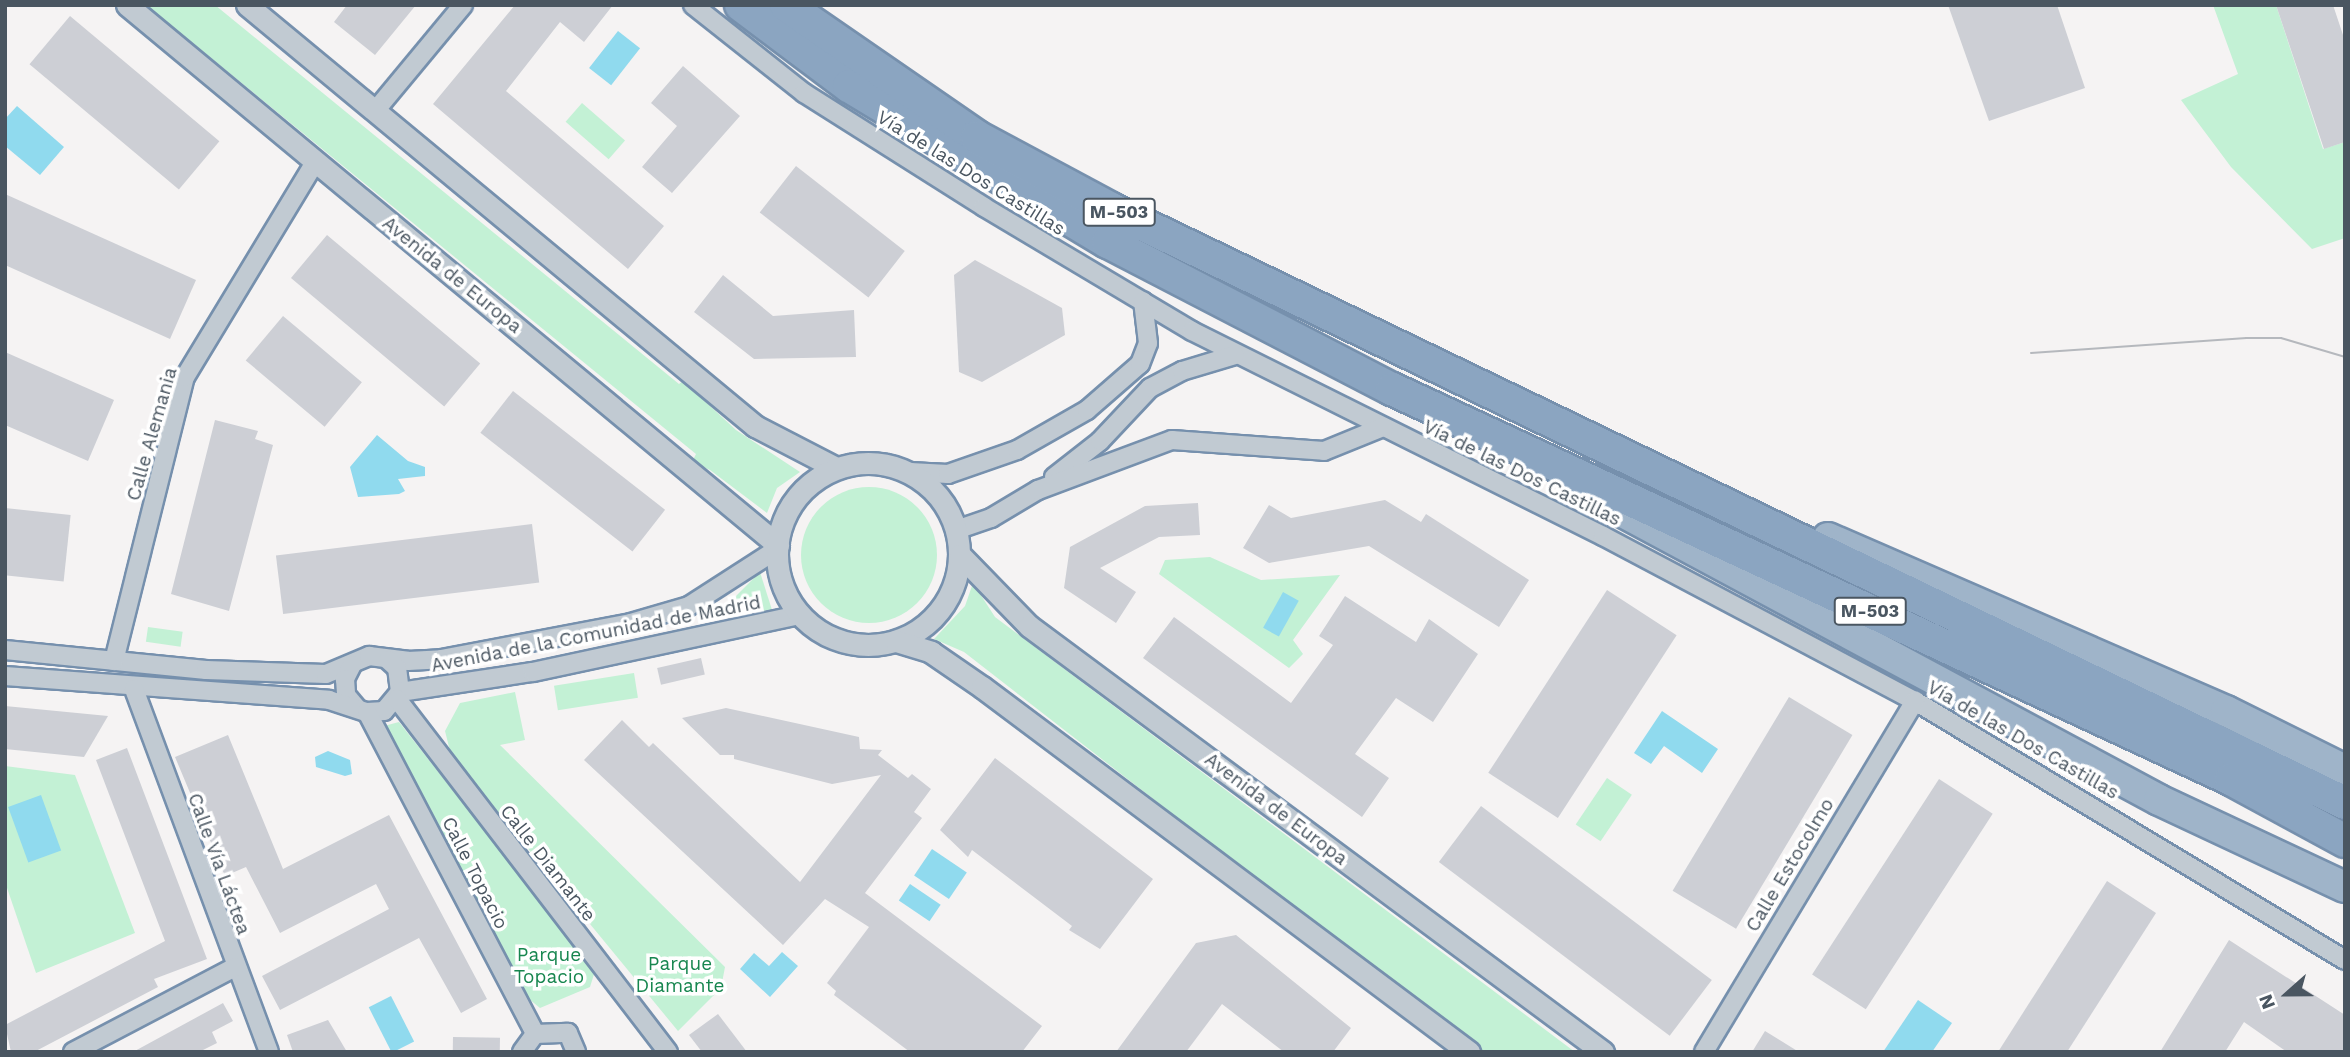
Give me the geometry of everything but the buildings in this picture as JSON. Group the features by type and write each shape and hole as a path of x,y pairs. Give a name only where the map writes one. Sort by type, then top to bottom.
{"highway":[{"name":"M-503","path":"741,5 849,86 965,159 1108,242 1392,389 2159,800 2345,887"},
{"name":"M-503","path":"786,5 977,137 1111,209 1471,385 2345,803"},
{"name":"M-503","path":"1471,385 2226,711 2345,770"},
{"name":"M-503","path":"1392,389 2231,779 2345,841"}],"street":[{"name":"Avenida de Europa","path":"127,5 314,164 777,547"},
{"path":"247,5 755,426 836,468"},
{"path":"375,111 463,5"},
{"name":"Vía de las Dos Castillas","path":"693,5 804,93 984,207 1235,355 1603,536 1915,701 2345,960"},
{"name":"Calle Alemania","path":"114,661 185,377 314,164"},
{"path":"910,472 930,486 956,530 960,555 955,583 942,608 922,628 896,641 861,645 827,636 799,615 782,584 777,547 788,509 808,484 836,468 886,464 910,472 948,474 1017,450 1087,410 1140,364 1148,343 1143,301"},
{"path":"956,530 990,518 1038,490 1100,441 1150,388 1182,371 1235,355"},
{"path":"1038,490 1172,440 1324,451 1382,427"},
{"name":"Avenida de la Comunidad de Madrid","path":"388,660 441,659 631,623 689,606 777,547"},
{"name":"Avenida de Europa","path":"960,555 1029,626 1603,1052"},
{"name":"Avenida de la Comunidad de Madrid","path":"399,696 799,615"},
{"path":"896,641 931,652 982,687 1469,1052"},
{"path":"5,650 114,661 309,674 326,674 369,656 388,660 401,680 399,696 384,710 361,710 329,700 134,689 5,676"},
{"path":"352,665 345,679 346,695 361,710"},
{"name":"Calle Vía Láctea","path":"134,689 235,967 269,1052"},
{"name":"Calle Diamante","path":"399,696 668,1052"},
{"name":"Calle Estocolmo","path":"1704,1052 1915,701"},
{"name":"Calle Topacio","path":"361,710 535,1034"},
{"path":"73,1052 235,967"},
{"path":"522,1052 535,1034 568,1033 576,1052"}],"green space":[{"path":"146,5 215,5 679,384 683,381 736,430 800,472 777,488 767,513 710,470 692,462 696,454"},
{"path":"2213,5 2276,5 2323,149 2345,142 2345,238 2312,249 2231,167 2181,100 2238,74"},
{"path":"582,103 625,140 609,159 566,122"},
{"path":"869,487 895,492 917,507 932,529 937,555 932,581 917,603 895,618 869,623 843,618 821,603 806,581 801,555 806,529 821,507 843,492"},
{"path":"1210,557 1261,580 1340,575 1293,640 1303,654 1289,668 1159,574 1165,560"},
{"path":"760,572 772,610 736,613 730,602"},
{"path":"973,583 995,617 1575,1052 1479,1052 964,652 934,639 965,606"},
{"path":"148,627 183,632 181,647 146,642"},
{"path":"634,673 638,698 558,710 554,686"},
{"name":"Parque Diamante","path":"515,692 525,740 500,745 725,967 721,988 678,1031 451,755 445,731 460,703"},
{"name":"Parque Topacio","path":"399,722 595,971 590,987 540,1008 529,999 384,726"},
{"path":"5,766 75,775 135,933 36,973 5,882"},
{"path":"1607,778 1632,795 1601,841 1576,824"}],"water":[{"path":"618,31 640,48 611,85 589,68"},
{"path":"17,106 64,147 40,175 5,146 5,119"},
{"path":"377,435 408,461 425,467 425,476 398,479 405,491 399,494 358,497 350,467"},
{"path":"1283,592 1299,601 1279,637 1263,628"},
{"path":"1662,711 1718,749 1702,773 1664,746 1651,764 1634,753"},
{"path":"328,751 350,760 352,774 345,776 316,767 315,757"},
{"path":"41,795 61,850 28,862 8,807"},
{"path":"932,849 967,872 949,899 914,876"},
{"path":"910,884 941,905 929,921 899,901"},
{"path":"782,952 798,966 770,997 740,969 754,953 769,966"},
{"path":"391,996 414,1041 391,1052 369,1007"},
{"path":"1918,1000 1952,1023 1932,1052 1883,1052"}],"tram line":[{"path":"2031,353 2281,338 2345,357"}]}
